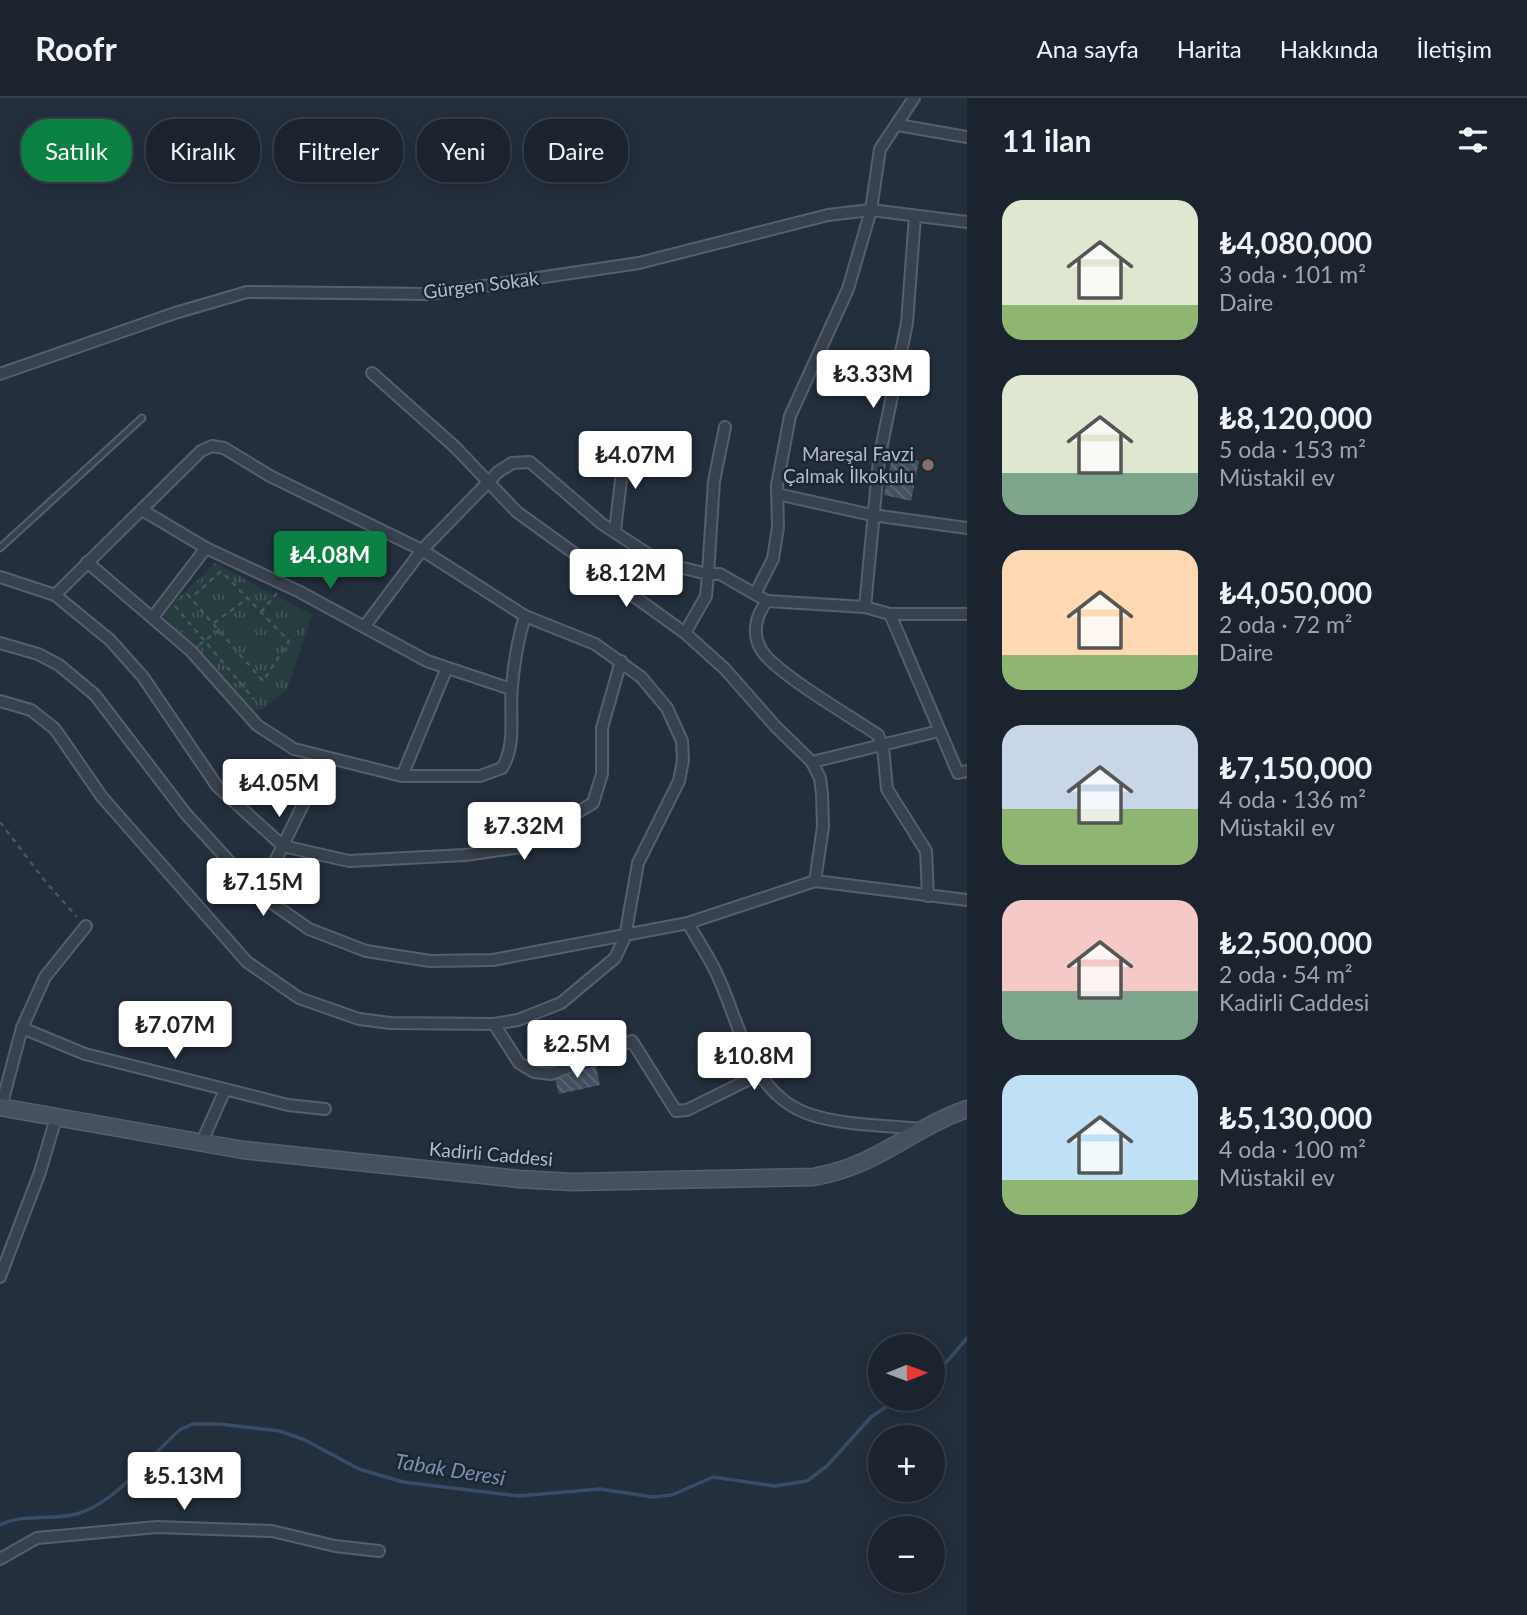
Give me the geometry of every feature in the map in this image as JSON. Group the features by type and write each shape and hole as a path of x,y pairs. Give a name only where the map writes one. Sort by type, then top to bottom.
{"main road":[{"name":"Kadirli Caddesi","path":"1,1107 201,1144 519,1179 636,1181 813,1177 836,1173 857,1167 967,1109"}],"street":[{"path":"755,594 773,559 778,527 777,494 790,416 848,289 871,210 880,149 914,98"},
{"path":"898,125 967,137"},
{"name":"Gürgen Sokak","path":"0,374 175,313 247,292 430,294 639,263 828,215 871,210 967,222"},
{"path":"865,607 879,459 907,323 915,216"},
{"path":"372,373 489,481 517,512 685,633 725,669 811,762 820,778 822,794 823,827 816,881"},
{"path":"685,633 706,596 714,481 725,427"},
{"path":"0,701 32,710 55,729 102,797 247,962 272,982 299,998 359,1019 390,1023 494,1024 518,1020 561,1003 615,958 625,937 638,863 679,781 683,760 682,741 667,708 641,677 621,660 595,644 525,615 422,550 270,475 224,448 212,446 201,451 55,595"},
{"path":"615,531 625,446"},
{"path":"364,627 422,550 489,481 512,463 530,462 615,531 662,563 708,574 720,574 767,601 865,607 890,614 967,614"},
{"path":"777,494 872,515 967,528"},
{"path":"142,510 206,548 284,585 446,670 511,689"},
{"path":"153,617 206,548"},
{"path":"87,562 191,651 257,725 294,749 402,776 480,776 502,768 510,745 511,689 517,642 525,615"},
{"path":"0,577 55,595 110,640 135,668 217,786 283,846 349,861 465,855 522,847 593,803 603,774 602,728 621,660"},
{"path":"767,601 756,616 758,640 763,653 790,676 878,735 883,747 887,789 926,851 928,896"},
{"path":"890,614 958,773 967,771"},
{"path":"0,643 38,654 59,665 95,695 187,814 259,894 309,929 339,943 398,958 494,960 688,923 816,881 967,900"},
{"path":"402,776 446,670"},
{"path":"811,762 883,747 939,731"},
{"path":"259,894 326,758"},
{"path":"688,923 715,969 758,1075 786,1100 806,1113 855,1122 926,1129"},
{"path":"1,1107 22,1028 45,977 86,926"},
{"path":"494,1024 519,1063 534,1072 551,1073 632,1041 676,1111 687,1110 758,1075"},
{"path":"22,1028 85,1054 288,1105 325,1109"},
{"path":"201,1144 225,1090"},
{"path":"0,1277 32,1195 56,1118"},
{"path":"0,1559 37,1538 157,1527 272,1531 299,1535 335,1546 379,1551"}],"lane":[{"path":"0,548 142,418"}],"path":[{"path":"187,594 263,681 289,641 220,572 191,598"},
{"path":"261,612 284,585"},
{"path":"214,624 248,598"},
{"path":"175,606 254,699"},
{"path":"191,651 220,629"},
{"path":"0,822 45,881 86,926"}],"green space":[{"path":"215,563 312,615 287,690 263,709 243,712 162,614"}],"building":[{"path":"892,456 919,461 911,501 884,495"},
{"path":"596,1066 600,1085 559,1094 554,1075"}],"waterway":[{"name":"Tabak Deresi","path":"945,1364 967,1338"},
{"name":"Tabak Deresi","path":"0,1525 20,1519 70,1516 95,1506 134,1476 181,1429 193,1424 280,1431 305,1440 359,1469 403,1482 518,1496 600,1489 653,1497 672,1495 713,1477 775,1486 807,1481 827,1466 871,1417 880,1411"}],"place":[{"name":"Mareşal Favzi Çalmak İlkokulu","path":"928,465"}]}
